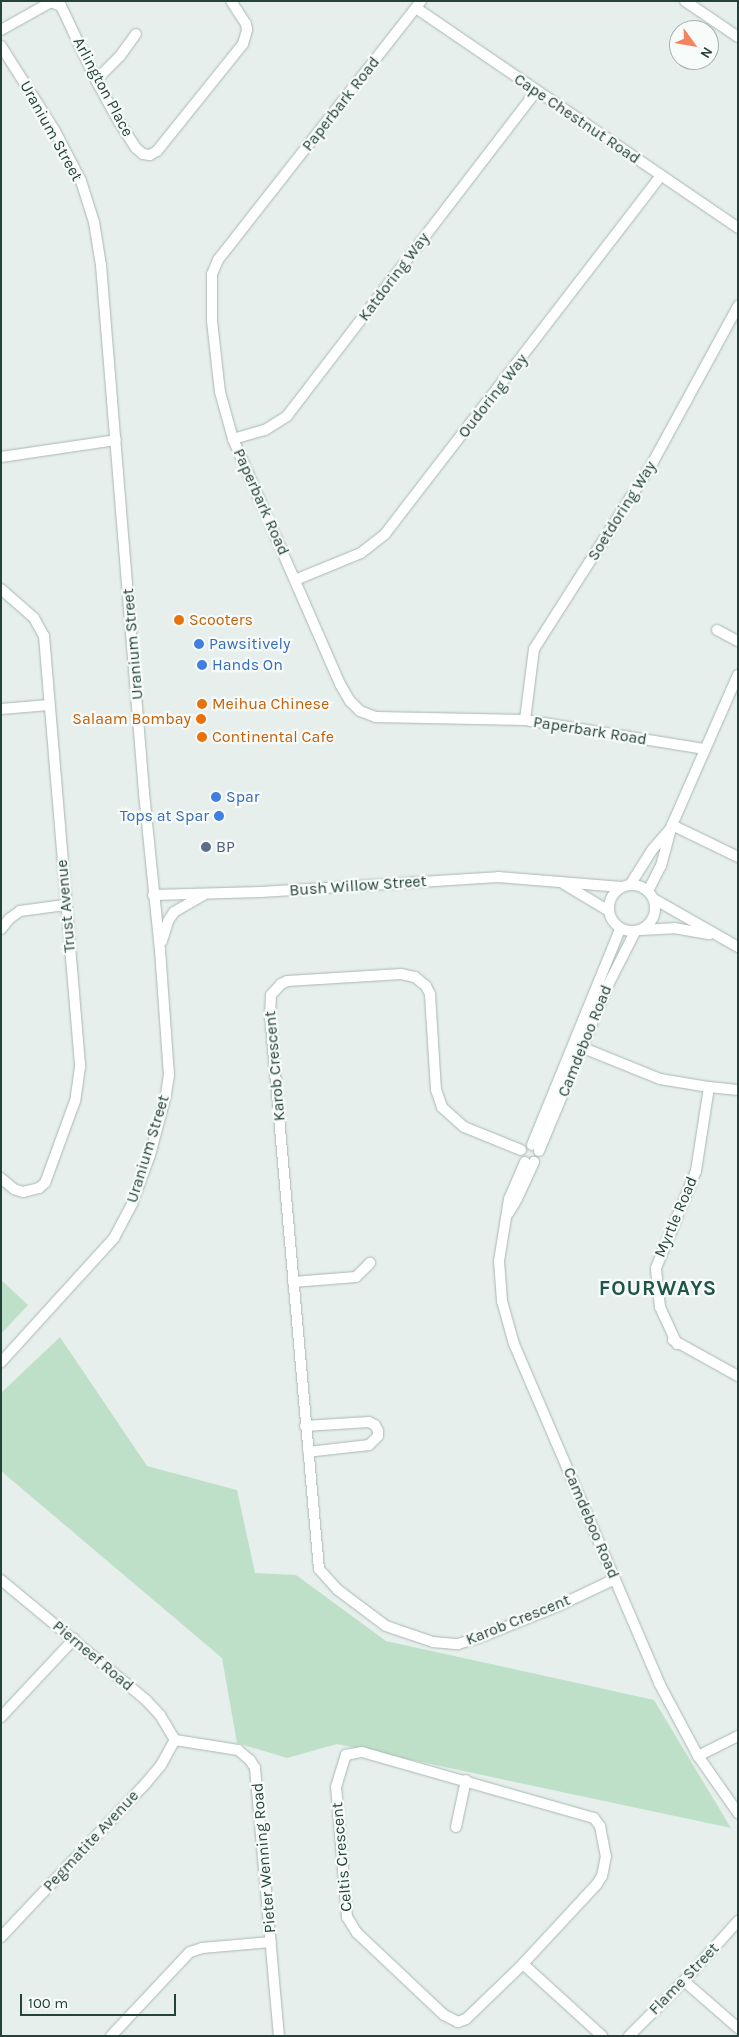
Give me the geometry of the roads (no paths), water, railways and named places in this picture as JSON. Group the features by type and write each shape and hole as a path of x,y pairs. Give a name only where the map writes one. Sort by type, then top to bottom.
{"street":[{"name":"Arlington Place","path":"1,30 51,2 56,2 64,11 96,80 136,148 142,154 153,155 243,44 247,30 243,19 231,1"},
{"path":"685,1 738,37"},
{"name":"Cape Chestnut Road","path":"418,5 536,91 738,228"},
{"name":"Paperbark Road","path":"418,5 218,260 212,274 212,321 220,392 233,439 340,684 350,701 360,710 376,717 525,720 704,749"},
{"path":"96,80 114,62 136,34"},
{"name":"Uranium Street","path":"1,46 67,154 81,181 94,222 105,288 169,1075 161,1116 132,1204 108,1246 1,1362"},
{"name":"Katdoring Way","path":"233,439 265,430 287,416 536,91"},
{"name":"Oudoring Way","path":"295,580 361,553 385,534 661,176"},
{"name":"Soetdoring Way","path":"525,720 534,649 653,462 738,306"},
{"path":"1,457 116,440"},
{"name":"Trust Avenue","path":"1,590 34,618 44,636 80,1067 75,1101 50,1172 40,1188 24,1192 14,1189 1,1178"},
{"path":"717,630 738,641"},
{"path":"638,931 652,920 655,913 651,895 662,866 672,826 704,749 738,675"},
{"path":"1,709 49,705"},
{"path":"672,826 738,857"},
{"path":"672,826 626,886 612,896 609,911 615,924 620,928 638,931 674,928 717,936"},
{"name":"Bush Willow Street","path":"153,895 498,877 563,884 626,886"},
{"name":"Bush Willow Street","path":"563,884 609,911"},
{"path":"626,886 640,886 651,895 738,947"},
{"path":"160,950 163,932 174,912 206,893"},
{"path":"1,929 9,919 20,912 65,905"},
{"name":"Camdeboo Road","path":"536,1148 578,1046 620,928"},
{"name":"Camdeboo Road","path":"578,1046 608,985 638,931"},
{"name":"Karob Crescent","path":"521,1150 464,1127 442,1107 436,1090 430,994 426,986 415,977 401,974 288,981 281,984 271,995 270,1014 308,1452 319,1569 323,1576 358,1606 394,1630 434,1642 458,1644 556,1607 615,1579"},
{"path":"578,1046 660,1079 709,1088 738,1090"},
{"name":"Myrtle Road","path":"709,1088 696,1171 656,1268 660,1307 677,1344 738,1376"},
{"path":"524,1146 536,1148 538,1157 530,1162 520,1155 521,1150 524,1146"},
{"name":"Camdeboo Road","path":"530,1162 517,1199 507,1215 500,1246 502,1301 514,1344 659,1683 698,1756 738,1812"},
{"path":"293,1282 356,1277 370,1263"},
{"path":"306,1426 369,1422 376,1425 378,1431 378,1436 369,1445 308,1452"},
{"name":"Pierneef Road","path":"1,1580 155,1708 175,1740"},
{"path":"1,1717 74,1639"},
{"path":"698,1756 738,1736"},
{"name":"Pegmatite Avenue","path":"1,1937 146,1783 161,1765 175,1740"},
{"name":"Pieter Wenning Road","path":"175,1740 238,1750 250,1760 255,1768 278,2036"},
{"name":"Celtis Crescent","path":"362,1752 466,1780 594,1818 600,1826 606,1856 602,1876 593,1889 523,1964 466,2020 458,2022 444,2015 350,1925 347,1917 336,1804 340,1769 346,1755 362,1752"},
{"path":"456,1827 466,1780"},
{"name":"Flame Street","path":"629,2036 684,1981 738,1921"},
{"path":"110,2036 190,1952 202,1948 271,1942"},
{"path":"523,1964 602,2036"},
{"path":"684,1981 738,2028"}],"place":[{"name":"Scooters","path":"179,620"},
{"name":"Pawsitively","path":"199,644"},
{"name":"Hands On","path":"202,665"},
{"name":"Meihua Chinese","path":"202,704"},
{"name":"Salaam Bombay","path":"201,719"},
{"name":"Continental Cafe","path":"202,737"},
{"name":"Spar","path":"216,797"},
{"name":"Tops at Spar","path":"219,816"},
{"name":"BP","path":"206,847"}],"district":[{"name":"FOURWAYS","path":"658,1288"}]}
